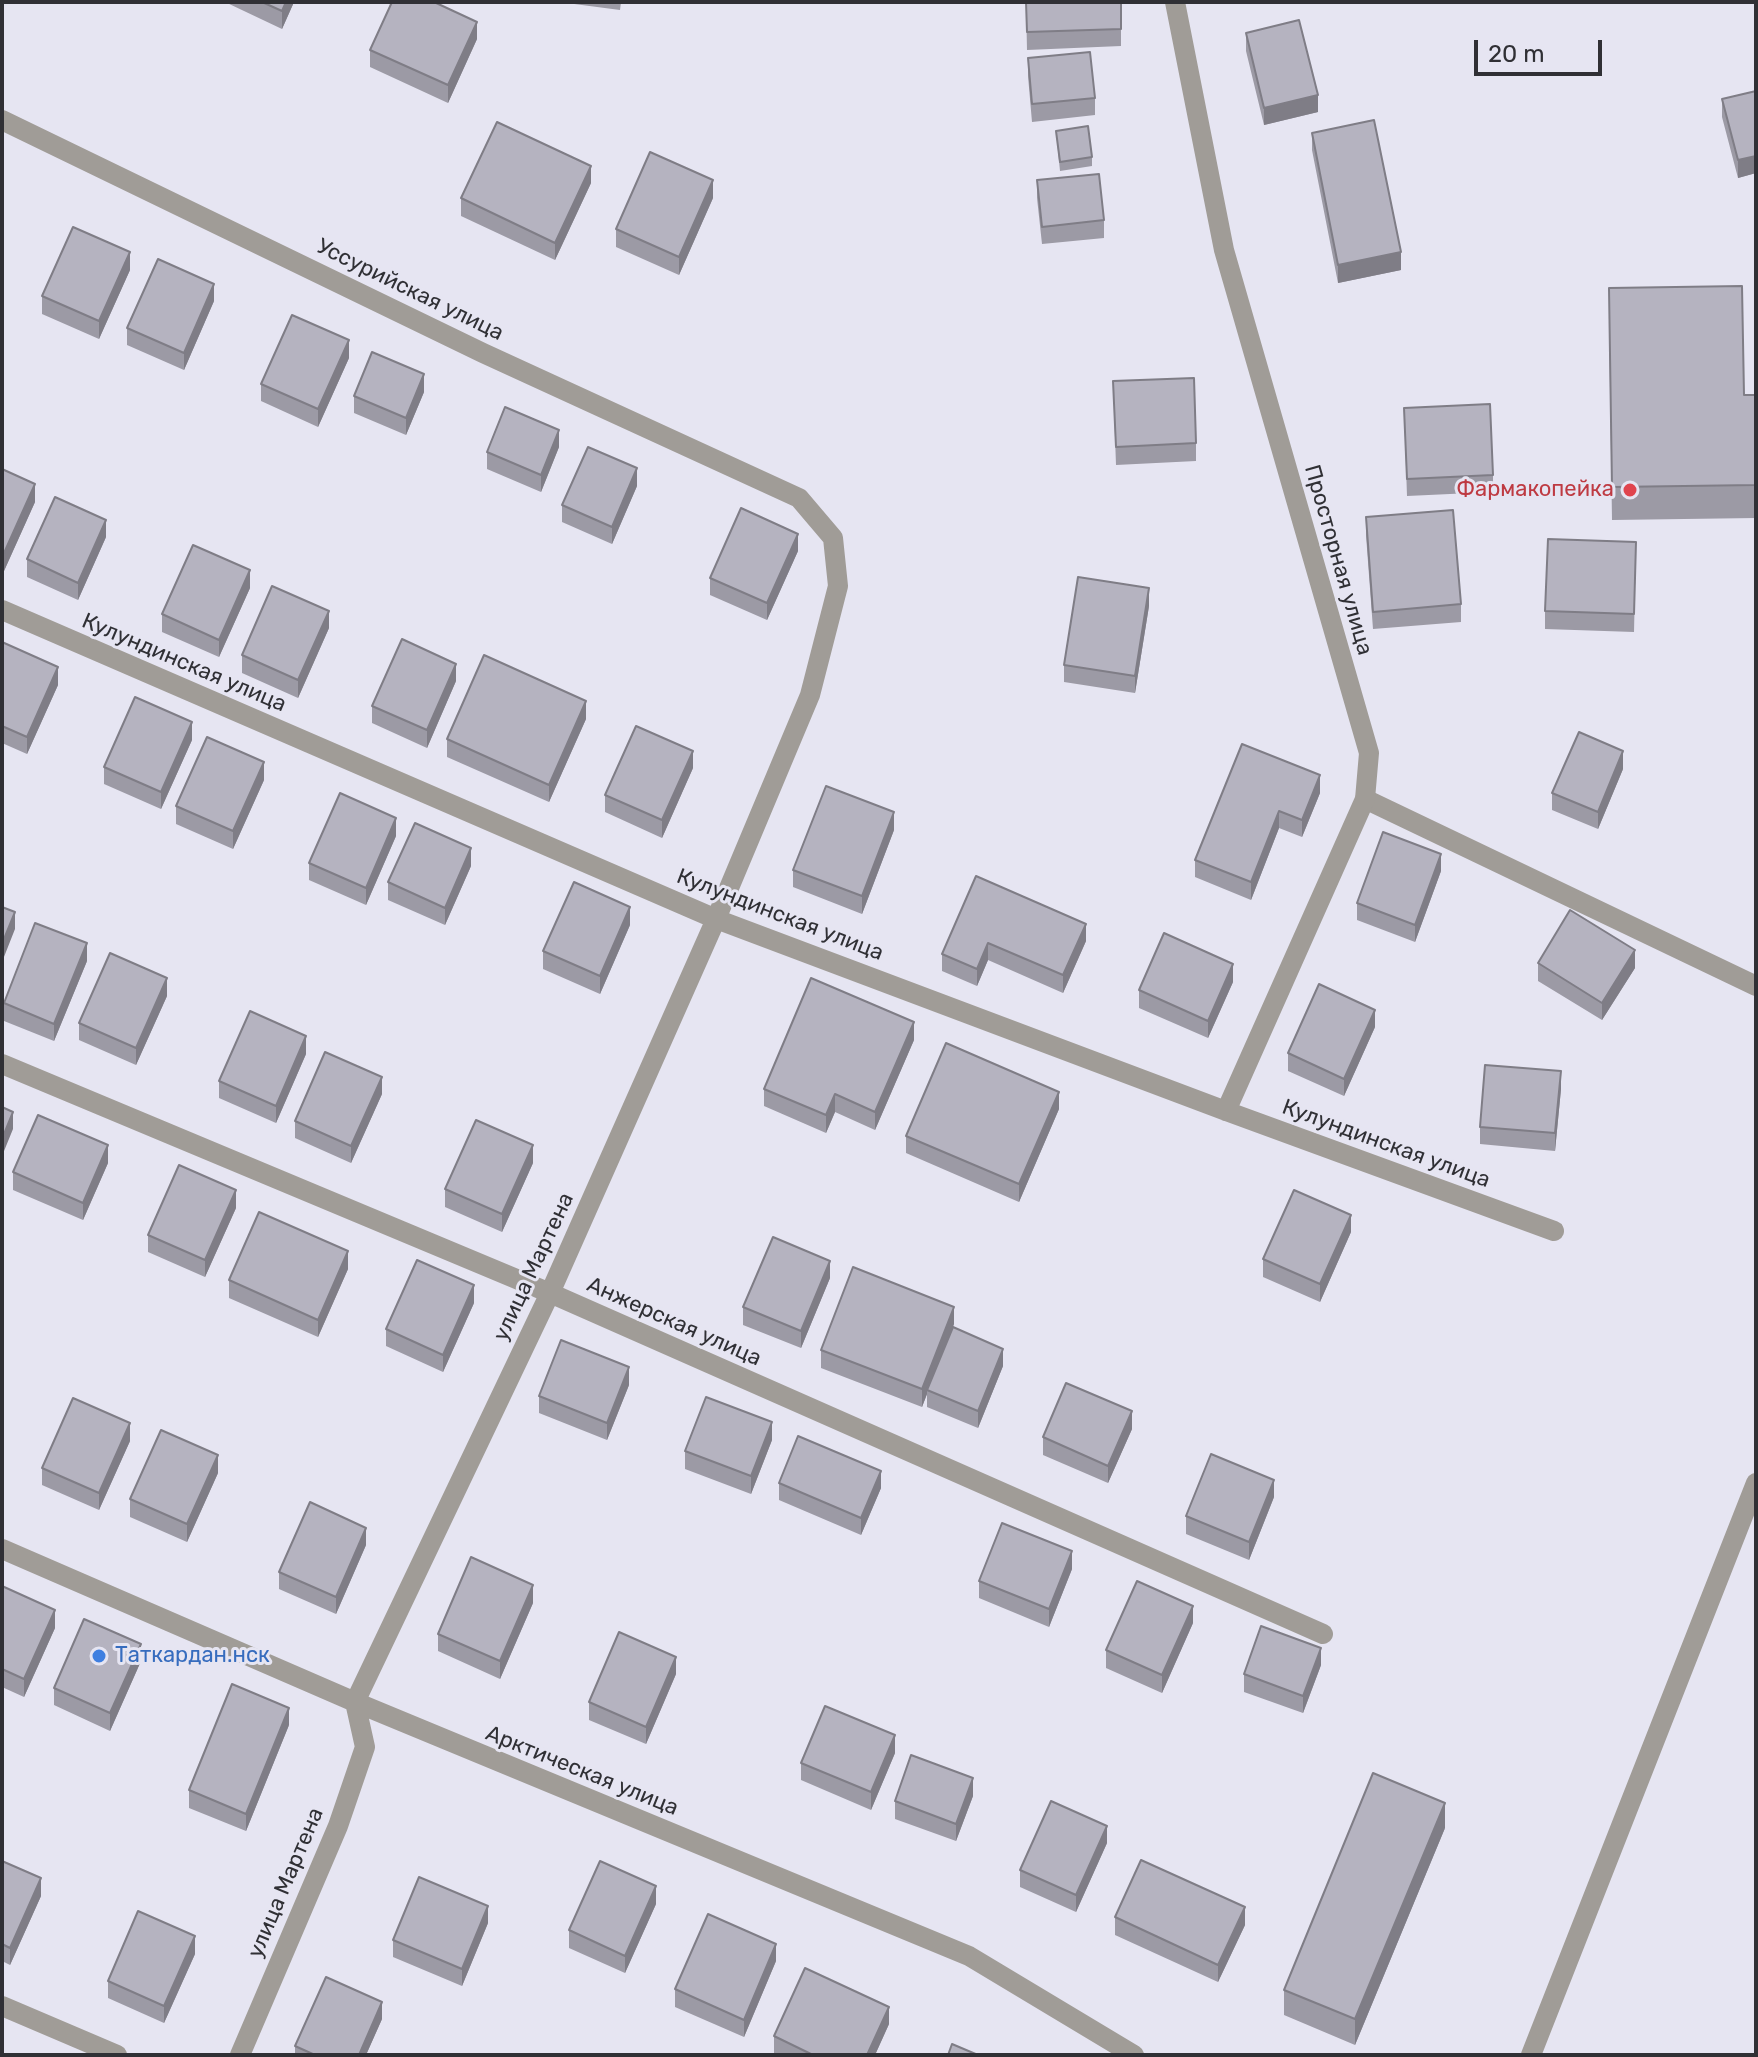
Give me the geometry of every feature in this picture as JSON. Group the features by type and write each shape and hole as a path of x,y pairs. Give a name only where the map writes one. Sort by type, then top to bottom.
{"street":[{"name":"Просторная улица","path":"1175,2 1224,250 1369,753 1365,799 1226,1111"},
{"name":"Уссурийская улица","path":"2,120 483,353 799,498"},
{"name":"улица Мартена","path":"240,2055 338,1826 365,1747 355,1702 550,1293 716,919 810,695 838,586 833,538 799,498"},
{"name":"Кулундинская улица","path":"2,610 716,919 1554,1231"},
{"path":"1365,799 1756,986"},
{"name":"Анжерская улица","path":"2,1064 550,1293 1323,1634"},
{"path":"1531,2055 1756,1483"},
{"name":"Арктическая улица","path":"2,1549 355,1702 969,1956 1134,2055"},
{"path":"2,2006 117,2055"}],"building":[{"path":"262,2 286,2 282,11"},
{"path":"392,2 434,2 477,22 448,85 370,50"},
{"path":"1026,2 1121,2 1121,29 1027,32"},
{"path":"1299,20 1318,95 1264,108 1246,33"},
{"path":"1090,52 1095,98 1032,104 1028,58"},
{"path":"1756,91 1756,156 1738,160 1722,99"},
{"path":"1374,120 1401,252 1338,265 1312,133"},
{"path":"497,122 591,166 555,243 461,198"},
{"path":"1088,126 1092,157 1060,162 1056,131"},
{"path":"650,152 713,180 679,257 616,229"},
{"path":"1099,174 1104,220 1042,227 1037,180"},
{"path":"73,227 130,252 99,321 42,296"},
{"path":"158,259 214,284 184,353 127,328"},
{"path":"1742,286 1744,395 1756,395 1756,485 1612,487 1609,288"},
{"path":"292,315 349,340 318,409 261,384"},
{"path":"372,352 424,374 406,418 354,396"},
{"path":"1194,378 1196,443 1116,447 1113,381"},
{"path":"1490,404 1493,475 1407,479 1404,408"},
{"path":"505,407 559,430 541,475 487,452"},
{"path":"588,447 637,468 612,527 562,505"},
{"path":"2,469 35,484 4,553 2,552"},
{"path":"55,497 106,520 78,583 27,559"},
{"path":"741,508 798,534 767,603 710,578"},
{"path":"1453,510 1461,604 1373,612 1366,517"},
{"path":"1548,539 1636,542 1634,614 1545,611"},
{"path":"193,545 250,570 219,640 162,614"},
{"path":"1078,577 1149,588 1135,676 1064,665"},
{"path":"272,586 329,611 298,680 242,655"},
{"path":"402,639 456,664 427,730 372,706"},
{"path":"2,642 58,667 27,737 2,726"},
{"path":"484,655 586,701 549,785 447,739"},
{"path":"135,697 192,722 161,792 104,767"},
{"path":"636,726 693,751 662,820 605,795"},
{"path":"1579,732 1623,751 1598,812 1552,793"},
{"path":"207,737 264,762 233,831 176,806"},
{"path":"1242,744 1320,775 1302,820 1279,811 1251,882 1195,860"},
{"path":"826,786 894,812 862,896 793,870"},
{"path":"340,793 396,818 366,888 309,863"},
{"path":"415,823 471,848 445,908 388,882"},
{"path":"1383,832 1441,854 1415,925 1357,903"},
{"path":"976,876 1086,924 1063,975 988,943 977,969 942,954"},
{"path":"574,882 630,907 600,976 543,951"},
{"path":"2,907 15,912 2,944"},
{"path":"1570,910 1635,950 1602,1003 1538,963"},
{"path":"35,923 87,943 54,1024 4,1003"},
{"path":"1164,933 1233,964 1208,1021 1139,990"},
{"path":"110,953 167,978 136,1048 79,1023"},
{"path":"811,978 914,1022 875,1112 835,1094 826,1115 764,1089"},
{"path":"1319,984 1375,1010 1344,1079 1288,1053"},
{"path":"250,1011 306,1036 276,1106 219,1081"},
{"path":"946,1043 1059,1092 1019,1184 906,1136"},
{"path":"325,1052 382,1077 351,1146 295,1121"},
{"path":"1485,1065 1561,1071 1555,1133 1480,1127"},
{"path":"2,1107 13,1112 2,1139"},
{"path":"38,1115 108,1145 83,1203 13,1172"},
{"path":"476,1120 533,1145 502,1214 445,1189"},
{"path":"179,1165 236,1190 205,1260 148,1235"},
{"path":"1294,1190 1351,1215 1320,1284 1263,1259"},
{"path":"259,1212 348,1251 318,1320 229,1280"},
{"path":"773,1237 830,1261 801,1331 743,1307"},
{"path":"417,1260 474,1285 443,1355 386,1329"},
{"path":"853,1267 954,1307 922,1389 821,1350"},
{"path":"953,1327 1003,1349 978,1411 927,1390"},
{"path":"561,1340 629,1367 607,1423 539,1396"},
{"path":"1066,1383 1132,1411 1108,1466 1043,1437"},
{"path":"706,1397 772,1422 751,1476 685,1451"},
{"path":"73,1398 130,1423 99,1493 42,1468"},
{"path":"161,1430 218,1455 187,1524 130,1499"},
{"path":"798,1436 881,1471 861,1518 779,1483"},
{"path":"1211,1454 1274,1480 1249,1542 1186,1516"},
{"path":"310,1502 366,1528 336,1597 279,1572"},
{"path":"1002,1523 1072,1551 1049,1609 979,1581"},
{"path":"471,1557 533,1585 500,1661 438,1634"},
{"path":"1137,1581 1193,1606 1162,1675 1106,1650"},
{"path":"2,1586 55,1610 24,1679 2,1669"},
{"path":"84,1619 141,1644 110,1713 54,1688"},
{"path":"1261,1626 1321,1648 1303,1696 1244,1674"},
{"path":"619,1632 676,1657 646,1727 589,1702"},
{"path":"232,1684 289,1708 246,1814 189,1790"},
{"path":"825,1706 895,1735 871,1792 801,1763"},
{"path":"911,1755 973,1778 956,1824 895,1801"},
{"path":"1373,1773 1445,1803 1355,2019 1284,1990"},
{"path":"1051,1801 1107,1826 1076,1895 1020,1870"},
{"path":"1141,1860 1245,1907 1218,1965 1115,1917"},
{"path":"2,1861 41,1878 10,1948 2,1944"},
{"path":"600,1861 656,1886 625,1956 569,1930"},
{"path":"419,1877 488,1906 462,1969 393,1940"},
{"path":"138,1911 195,1936 164,2006 108,1981"},
{"path":"708,1914 776,1944 744,2020 675,1989"},
{"path":"805,1968 889,2007 867,2055 813,2055 774,2036"},
{"path":"326,1977 382,2002 359,2055 315,2055 295,2046"},
{"path":"952,2044 978,2055 948,2055"}],"place":[{"name":"Фармакопейка","path":"1630,490"},
{"name":"Таткардан.нск","path":"99,1656"}]}
